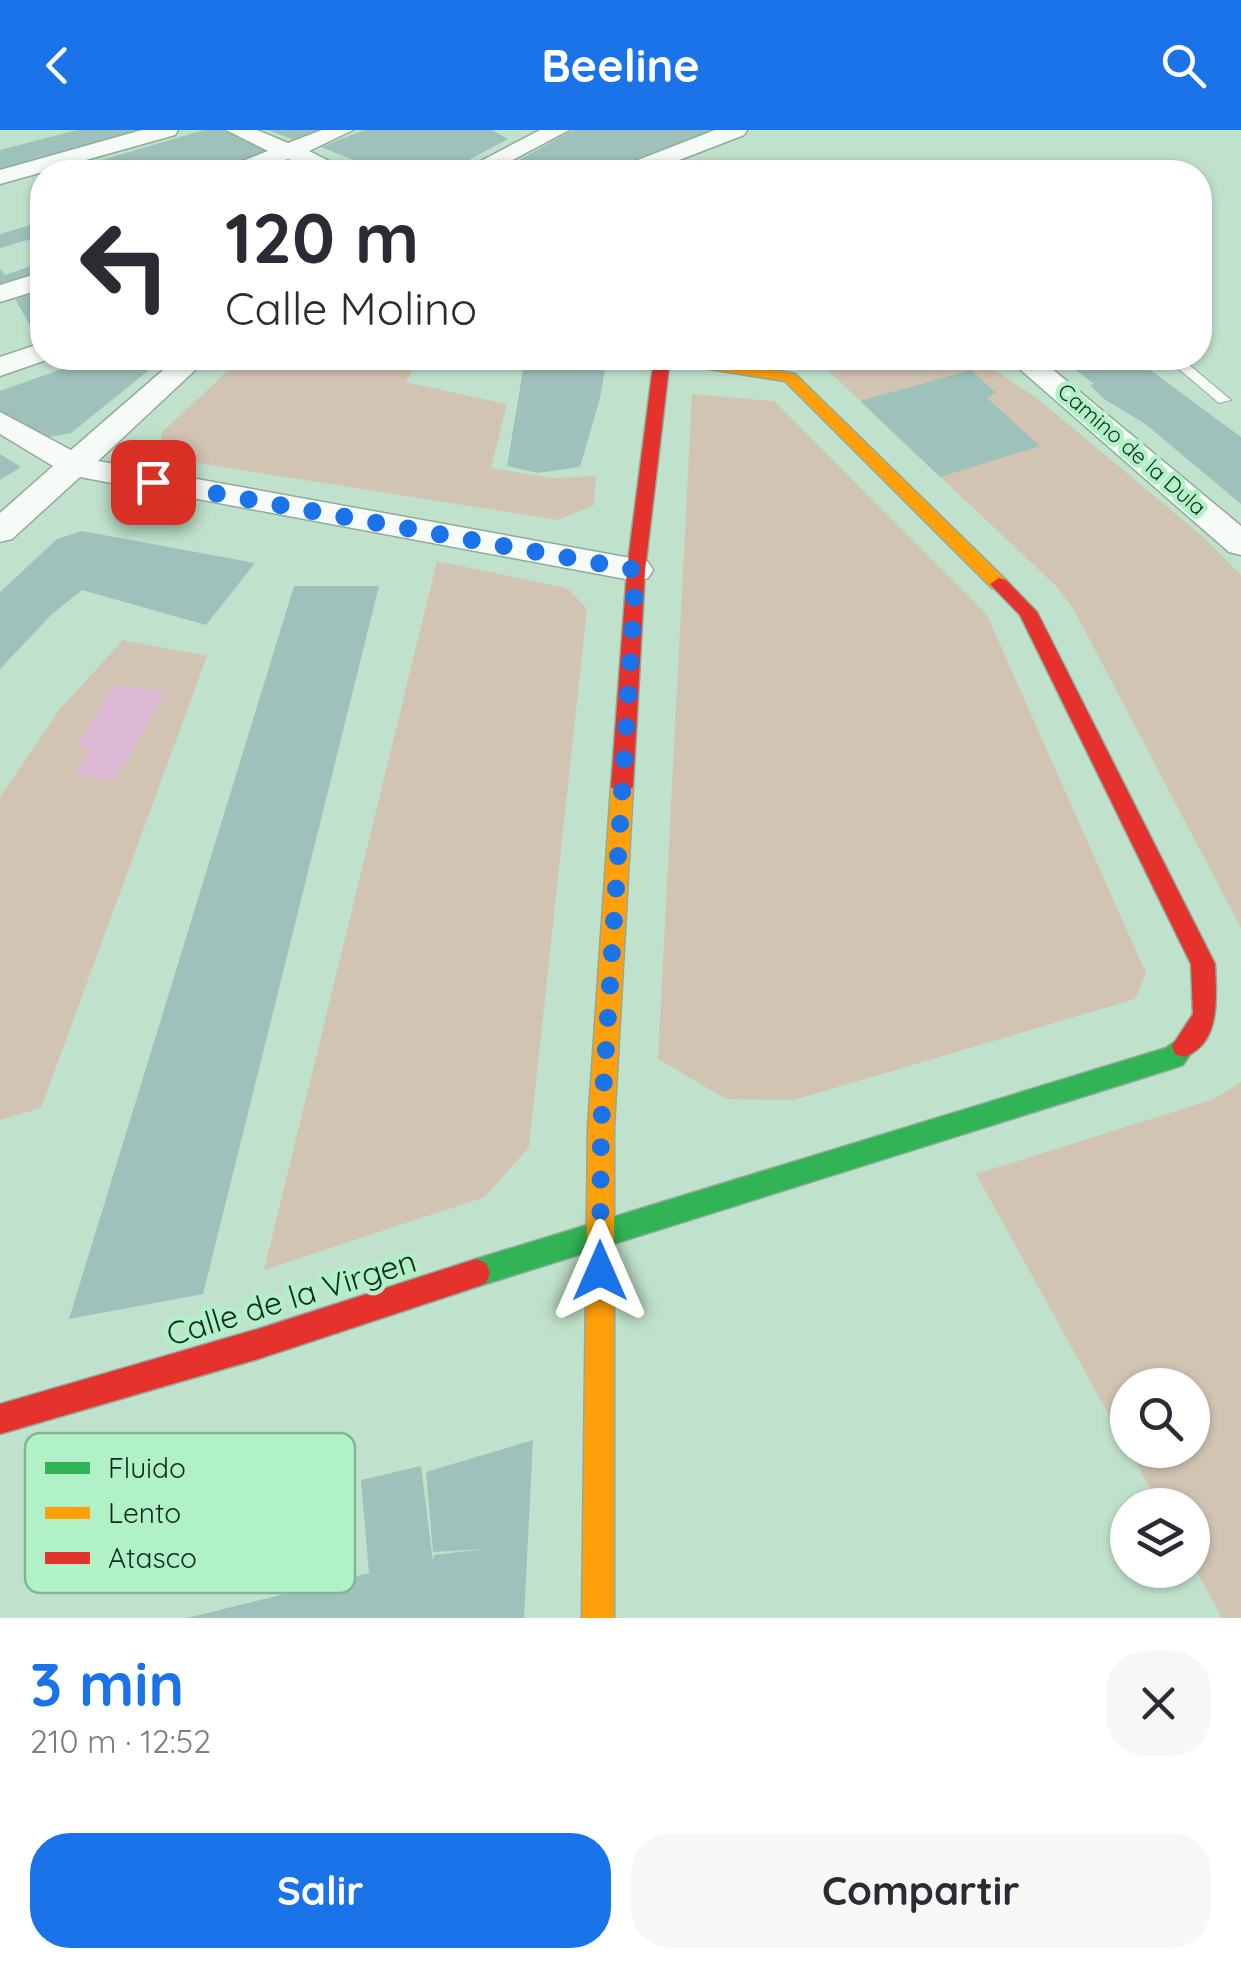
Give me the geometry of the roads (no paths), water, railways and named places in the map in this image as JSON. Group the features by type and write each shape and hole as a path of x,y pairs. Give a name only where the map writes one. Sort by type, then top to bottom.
{"street":[{"path":"58,160 167,130"},
{"path":"237,130 311,160"},
{"path":"266,160 342,130"},
{"path":"506,130 531,142"},
{"path":"496,160 558,130"},
{"path":"664,160 731,138"},
{"path":"0,176 30,168"},
{"path":"0,294 30,284"},
{"path":"0,367 30,356"},
{"path":"0,531 181,370"},
{"path":"598,1618 601,1127 636,570 661,370"},
{"name":"Calle de la Virgen","path":"0,1419 258,1344 600,1232 1174,1057 1205,1025 1208,1001 1203,964 1028,612 790,377 746,370"},
{"name":"Camino de la Dula","path":"1037,370 1241,544"},
{"path":"0,421 74,466 636,570"}],"lane":[{"path":"1188,370 1224,400"}]}
